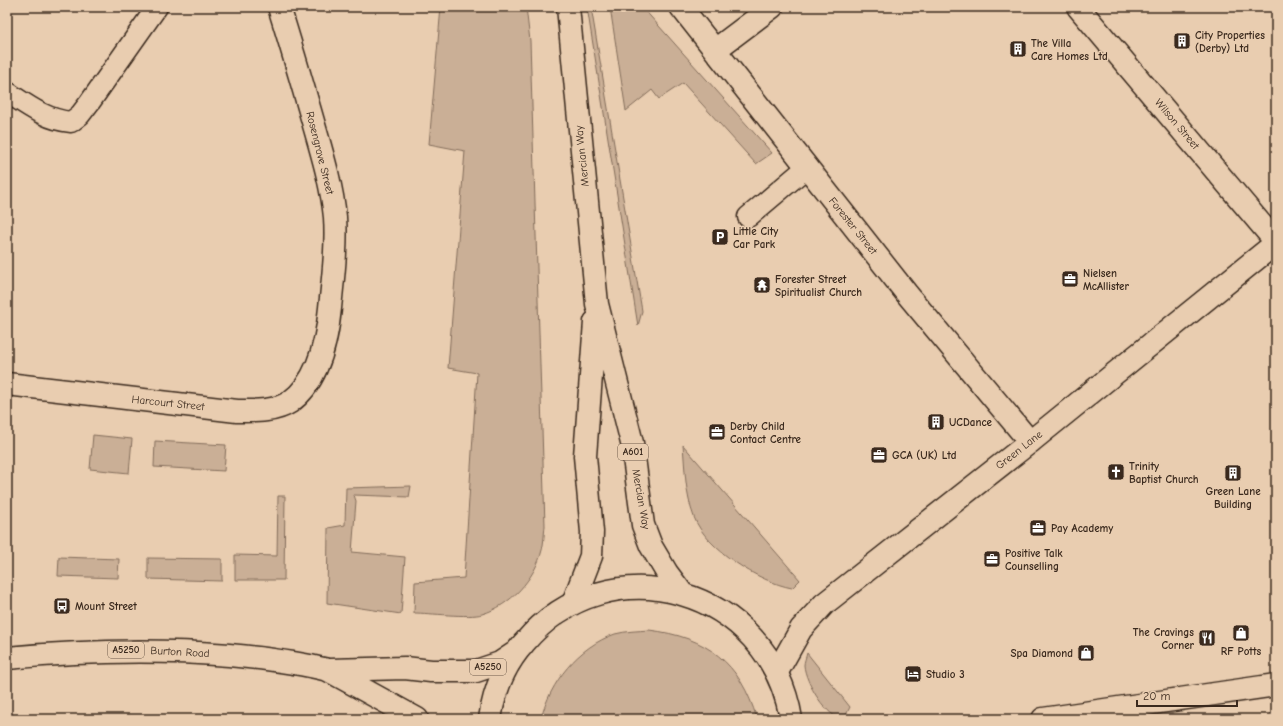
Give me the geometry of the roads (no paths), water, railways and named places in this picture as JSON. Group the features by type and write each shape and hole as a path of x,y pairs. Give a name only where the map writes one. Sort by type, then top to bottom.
{"street":[{"name":"Rosengrave Street","path":"279,7 329,178 335,217 335,256 328,333 322,354 313,371"},
{"name":"Mercian Way","path":"568,7 597,304 632,443 643,525 655,553 682,593"},
{"name":"Forester Street","path":"681,7 806,168 912,300 1030,442"},
{"path":"715,50 772,7"},
{"name":"Wilson Street","path":"1078,7 1276,242"},
{"name":"Green Lane","path":"777,672 801,630 824,604 1030,442 1276,242"},
{"name":"Mercian Way","path":"574,603 591,556 592,532 585,456 597,304"},
{"name":"Harcourt Street","path":"7,384 237,411 265,410 289,402 307,384 313,371"},
{"path":"490,719 494,697 515,653 532,633 551,616 574,603 604,592 650,588 682,593 715,607 730,617 757,642 777,672 794,716"},
{"name":"Burton Road","path":"7,658 67,652 115,650 186,652 256,658 312,666 328,670 417,719"},
{"name":"Burton Road","path":"328,670 405,668 431,671 476,671 500,663 515,653"},
{"path":"1043,719 1276,685"}],"lane":[{"path":"7,92 30,108 50,118 71,122 90,102 157,7"},
{"path":"748,217 806,168"}],"place":[{"name":"City Properties (Derby) Ltd","path":"1182,41"},
{"name":"The Villa Care Homes Ltd","path":"1018,49"},
{"name":"Little City Car Park","path":"720,237"},
{"name":"Nielsen McAllister","path":"1070,279"},
{"name":"Forester Street Spiritualist Church","path":"762,285"},
{"name":"UCDance","path":"936,422"},
{"name":"Derby Child Contact Centre","path":"717,432"},
{"name":"GCA (UK) Ltd","path":"879,455"},
{"name":"Trinity Baptist Church","path":"1116,472"},
{"name":"Green Lane Building","path":"1233,473"},
{"name":"Pay Academy","path":"1038,528"},
{"name":"Positive Talk Counselling","path":"992,559"},
{"name":"Mount Street","path":"62,606"},
{"name":"RF Potts","path":"1241,633"},
{"name":"The Cravings Corner","path":"1207,638"},
{"name":"Spa Diamond","path":"1086,653"},
{"name":"Studio 3","path":"913,674"}]}
